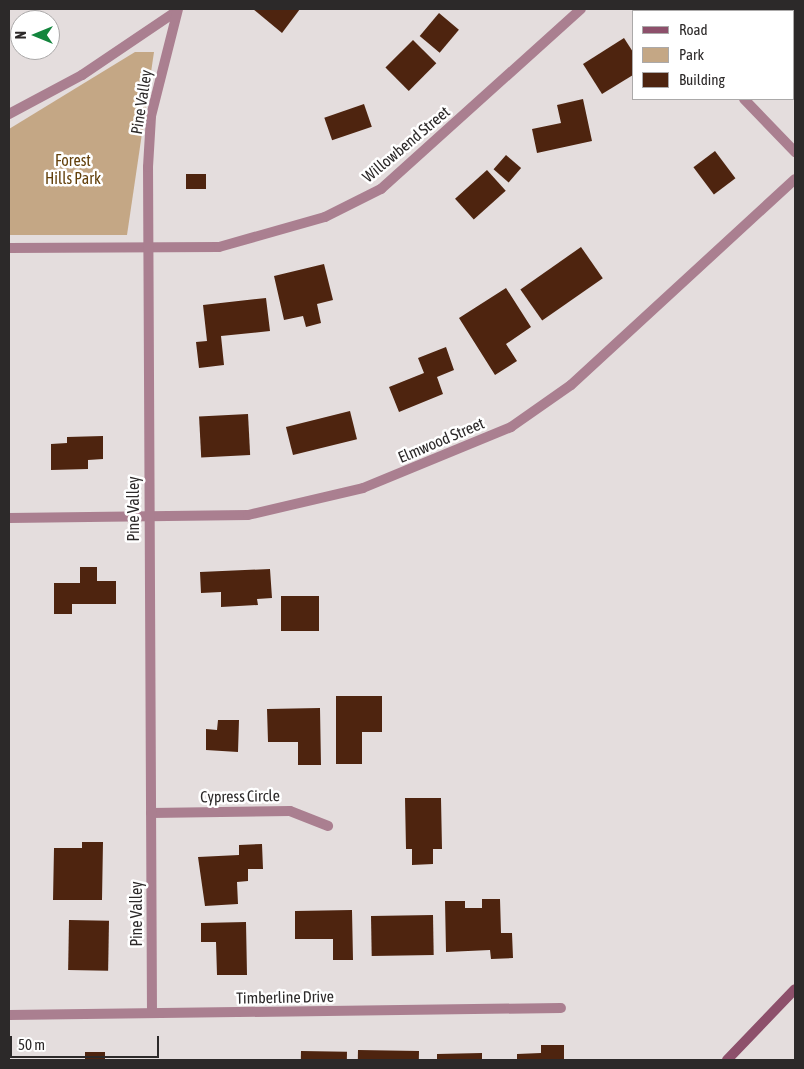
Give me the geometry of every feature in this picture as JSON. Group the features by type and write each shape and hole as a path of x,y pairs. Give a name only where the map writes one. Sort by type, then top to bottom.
{"main road":[{"path":"728,1060 795,989"}],"street":[{"name":"Willowbend Street","path":"9,248 219,247 273,234 325,217 381,189 581,9"},
{"name":"Pine Valley","path":"152,1013 146,248 152,116 176,11"},
{"path":"9,114 82,74 176,11"},
{"path":"745,100 795,152"},
{"name":"Elmwood Street","path":"9,518 248,515 312,502 363,488 511,427 571,385 638,326 795,179"},
{"name":"Cypress Circle","path":"151,812 290,811 328,826"},
{"name":"Timberline Drive","path":"9,1015 561,1008"}],"green space":[{"name":"Forest Hills Park","path":"135,52 154,52 127,235 9,235 9,129"}],"building":[{"path":"253,9 300,9 282,33"},
{"path":"439,13 459,30 440,53 420,36"},
{"path":"624,38 632,50 632,76 602,94 583,64"},
{"path":"413,40 436,63 409,91 385,68"},
{"path":"795,64 795,90 794,88"},
{"path":"583,99 592,141 537,153 532,129 561,123 557,105"},
{"path":"364,104 372,127 332,140 324,118"},
{"path":"715,151 735,178 714,194 693,167"},
{"path":"506,155 521,168 509,182 494,169"},
{"path":"487,170 506,191 474,220 455,199"},
{"path":"186,174 206,174 206,189 186,189"},
{"path":"581,247 603,278 542,321 520,289"},
{"path":"324,264 333,300 317,304 321,323 306,327 303,316 284,320 274,276"},
{"path":"506,288 531,327 506,344 517,361 495,375 459,318"},
{"path":"266,298 270,331 221,336 224,365 199,368 196,342 207,341 203,305"},
{"path":"446,347 454,370 437,377 443,394 399,412 389,387 424,373 418,358"},
{"path":"350,411 357,439 293,455 286,427"},
{"path":"248,414 250,455 201,458 199,417"},
{"path":"103,436 103,459 88,460 88,469 51,470 51,444 67,443 67,437"},
{"path":"80,567 97,567 97,581 116,581 116,604 72,604 72,614 54,614 54,583 80,583"},
{"path":"270,569 272,598 257,599 258,605 221,607 221,592 201,593 200,572"},
{"path":"281,596 319,596 319,631 281,631"},
{"path":"336,696 382,696 382,732 362,732 362,764 336,764"},
{"path":"320,708 321,765 298,765 298,742 268,742 267,709"},
{"path":"218,720 239,720 238,752 206,750 206,729 217,730"},
{"path":"405,798 441,798 442,849 433,849 433,864 412,865 412,849 406,849"},
{"path":"82,842 103,842 102,900 53,900 54,848 82,848"},
{"path":"262,844 263,869 248,869 248,881 237,882 238,904 205,906 198,857 239,855 239,845"},
{"path":"482,899 500,899 501,933 512,933 513,958 491,959 490,950 446,952 445,901 465,901 465,908 482,908"},
{"path":"352,910 353,960 333,960 333,939 295,939 295,911"},
{"path":"433,915 434,955 372,956 371,916"},
{"path":"69,920 109,921 108,971 68,970"},
{"path":"246,922 247,975 217,975 216,942 201,942 201,923"},
{"path":"541,1045 564,1045 564,1060 517,1060 517,1054 541,1053"},
{"path":"358,1050 419,1051 419,1060 358,1060"},
{"path":"301,1051 347,1052 347,1060 301,1060"},
{"path":"85,1052 105,1052 105,1060 85,1060"},
{"path":"482,1053 482,1060 437,1060 437,1054"}]}
